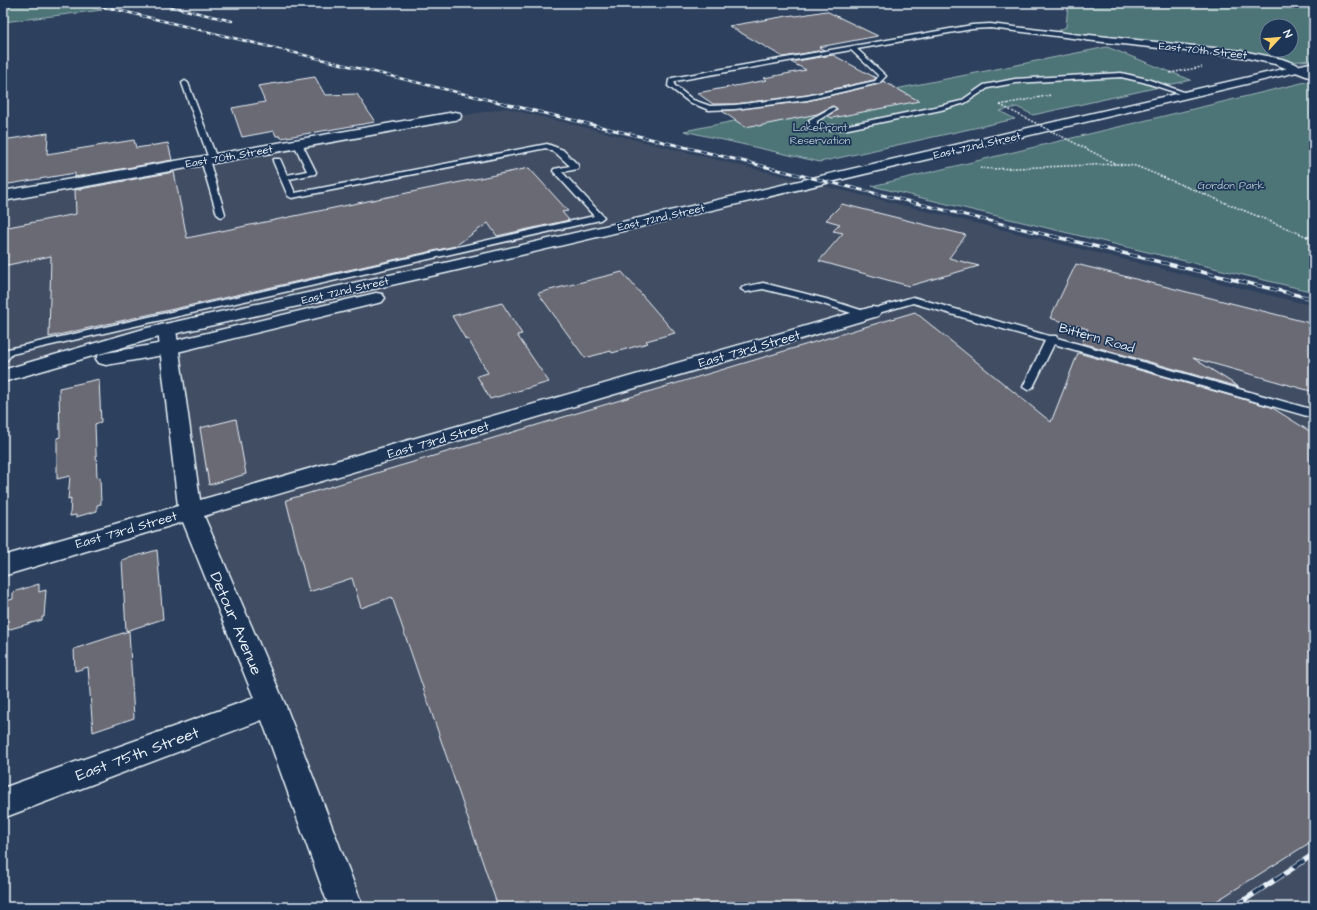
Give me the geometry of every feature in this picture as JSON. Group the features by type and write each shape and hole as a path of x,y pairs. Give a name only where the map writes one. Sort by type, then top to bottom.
{"main road":[{"name":"East 70th Street","path":"1089,38 1242,54 1278,61 1314,76"},
{"name":"East 72nd Street","path":"168,339 472,261 1190,95 1314,64"},
{"path":"1300,81 1314,76"},
{"path":"1190,95 1208,103"},
{"name":"East 70th Street","path":"3,196 455,116"},
{"name":"East 72nd Street","path":"5,369 168,339 891,177 1149,117"},
{"name":"East 73rd Street","path":"3,566 868,313"},
{"name":"Detour Avenue","path":"168,339 190,511 271,704 346,907"},
{"name":"East 75th Street","path":"3,803 271,704"}],"lane":[{"path":"852,48 883,76 877,82 807,98 735,107 708,108 691,101 671,86 672,80 904,38 978,27 990,26 1089,38"},
{"path":"833,108 813,120 814,125 825,128 848,128 941,108 962,102 986,86 1015,81 1121,75 1145,80 1190,95"},
{"path":"185,84 209,159 221,214"},
{"path":"283,178 312,172 298,144"},
{"path":"5,369 8,352 600,217 557,171 575,167 560,152 547,146 292,196 277,161"},
{"path":"746,289 763,286 868,313"},
{"name":"Bittern Road","path":"868,313 913,300 1052,338 1314,414"},
{"path":"1028,387 1052,338"}],"path":[{"path":"1000,105 1116,164"},
{"path":"980,168 991,169 1116,164 1136,166 1314,239"}],"shaded area":[{"path":"506,108 1314,306 1314,907 346,907 190,511 167,330 3,376 3,196"}],"green space":[{"path":"3,3 76,3 102,10 3,22"},
{"path":"1068,3 1314,3 1314,60 1288,62 1056,32 1066,27"},
{"name":"Lakefront Reservation","path":"1107,47 1191,80 1033,115 1017,107 1000,111 1015,119 820,162 684,131"},
{"name":"Gordon Park","path":"1314,80 1314,292 872,186"}],"building":[{"path":"826,11 878,36 819,47 824,50 783,57 729,26 793,15 796,16"},
{"path":"833,55 876,78 874,80 807,95 735,104 713,104 697,93 767,80 764,78 806,70 791,62"},
{"path":"315,77 325,95 357,94 375,122 281,138 280,136 276,136 274,131 242,137 232,108 265,102 258,86"},
{"path":"883,81 919,101 832,118 828,116 837,109 832,106 817,114 758,126 745,127 722,111 807,101 879,84"},
{"path":"48,133 47,154 134,140 136,148 168,143 172,160 75,177 75,173 3,185 3,140"},
{"path":"529,168 568,211 562,212 569,220 497,236 488,223 455,246 49,337 51,256 3,266 3,228 76,214 75,190 174,172 187,238"},
{"path":"842,204 966,235 949,258 979,266 909,286 819,261 843,233 833,231 840,224 826,220"},
{"path":"1076,264 1314,324 1314,392 1193,358 1239,387 1082,343 1088,329 1050,318"},
{"path":"622,272 675,333 646,341 648,343 612,353 611,351 585,358 538,293"},
{"path":"502,303 522,334 517,335 549,382 490,399 477,376 488,373 468,339 466,340 452,316"},
{"path":"915,312 1051,422 1078,353 1271,407 1314,434 1314,840 1207,907 498,907 392,597 361,608 352,578 309,592 286,500"},
{"path":"99,379 101,422 95,424 97,478 100,477 101,504 97,505 97,511 76,517 76,515 70,516 71,498 68,499 70,476 57,479 57,438 60,437 59,388"},
{"path":"236,419 246,474 209,485 200,428"},
{"path":"157,550 163,619 126,631 122,560"},
{"path":"39,584 39,592 46,590 44,617 42,617 42,620 3,631 6,601 13,599 13,592"},
{"path":"129,631 134,718 93,732 88,667 75,671 74,649"}],"railway":[{"path":"89,3 506,104"},
{"path":"156,3 232,21"},
{"path":"502,103 1056,237"},
{"path":"1052,236 1314,299"},
{"path":"1234,907 1314,854"}]}
